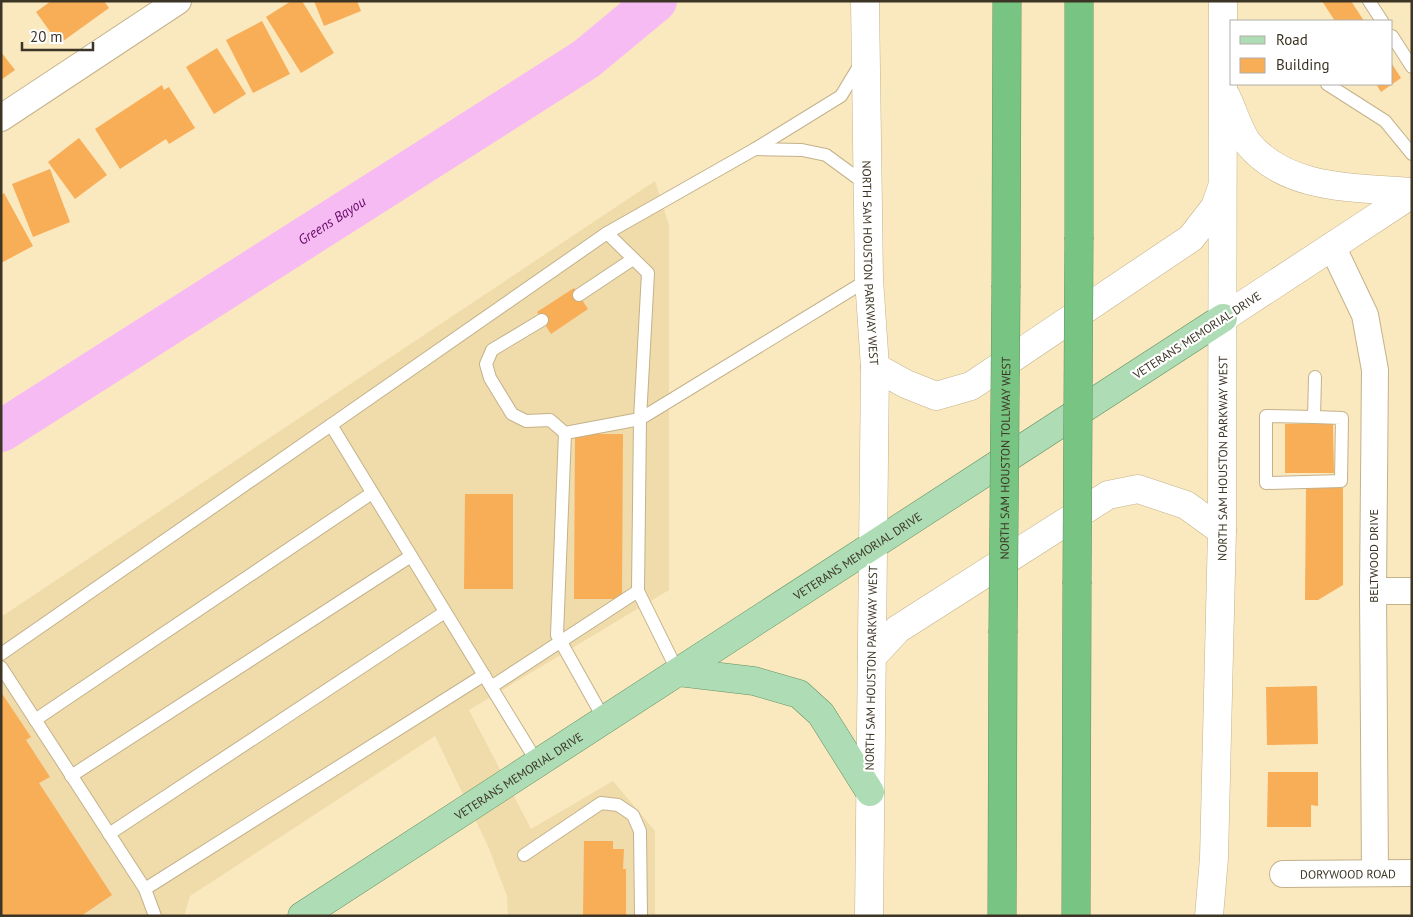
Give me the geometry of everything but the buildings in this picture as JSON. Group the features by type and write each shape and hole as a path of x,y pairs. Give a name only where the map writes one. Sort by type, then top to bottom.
{"highway":[{"name":"NORTH SAM HOUSTON TOLLWAY WEST","path":"1002,916 1007,1"},
{"path":"1076,916 1080,1"}],"main road":[{"name":"NORTH SAM HOUSTON PARKWAY WEST","path":"865,1 869,279 875,367 869,916"},
{"name":"NORTH SAM HOUSTON PARKWAY WEST","path":"1209,916 1214,858 1222,531 1223,90 1228,38 1223,1"},
{"path":"1223,90 1247,141 1277,169 1314,183 1412,193"},
{"path":"875,367 906,384 936,396 970,386 1191,238 1215,207 1223,186"},
{"name":"VETERANS MEMORIAL DRIVE","path":"302,916 873,546 1412,193"},
{"path":"872,657 898,628 1108,495 1138,489 1186,506 1222,531"},
{"path":"678,672 754,681 799,694 821,714 870,792"}],"street":[{"path":"1,118 172,3"},
{"name":"BELTWOOD DRIVE","path":"1332,246 1365,315 1375,370 1373,591 1375,874"},
{"path":"1373,591 1412,591"},
{"name":"DORYWOOD ROAD","path":"1283,874 1412,873"}],"lane":[{"path":"1369,1 1381,20"},
{"path":"1393,38 1412,67"},
{"path":"1,654 607,233 755,149 841,96 865,56"},
{"path":"1328,85 1385,121 1412,154"},
{"path":"755,149 802,150 826,155 868,186"},
{"path":"607,233 648,274 640,419 638,591 678,672"},
{"path":"579,295 633,258"},
{"path":"565,433 640,419 869,279"},
{"path":"542,320 492,350 486,364 490,378 512,414 526,421 550,420 565,433"},
{"path":"1314,416 1315,377"},
{"path":"1266,416 1314,416 1342,418 1341,481 1266,483 1266,416"},
{"path":"331,425 537,762"},
{"path":"565,433 557,634 604,719"},
{"path":"36,720 372,493"},
{"path":"71,776 411,556"},
{"path":"491,687 638,591"},
{"path":"109,834 445,612"},
{"path":"1,668 145,889 153,915"},
{"path":"145,889 484,675"},
{"path":"524,854 601,803 609,802 626,809 638,822 640,831 640,916"}],"shaded area":[{"path":"655,181 669,225 669,590 469,710 531,829 613,781 655,831 655,916 508,916 507,896 488,846 435,736 190,896 184,916 1,916 1,617"}],"waterway":[{"name":"Greens Bayou","path":"1,431 586,59 656,1"}]}
